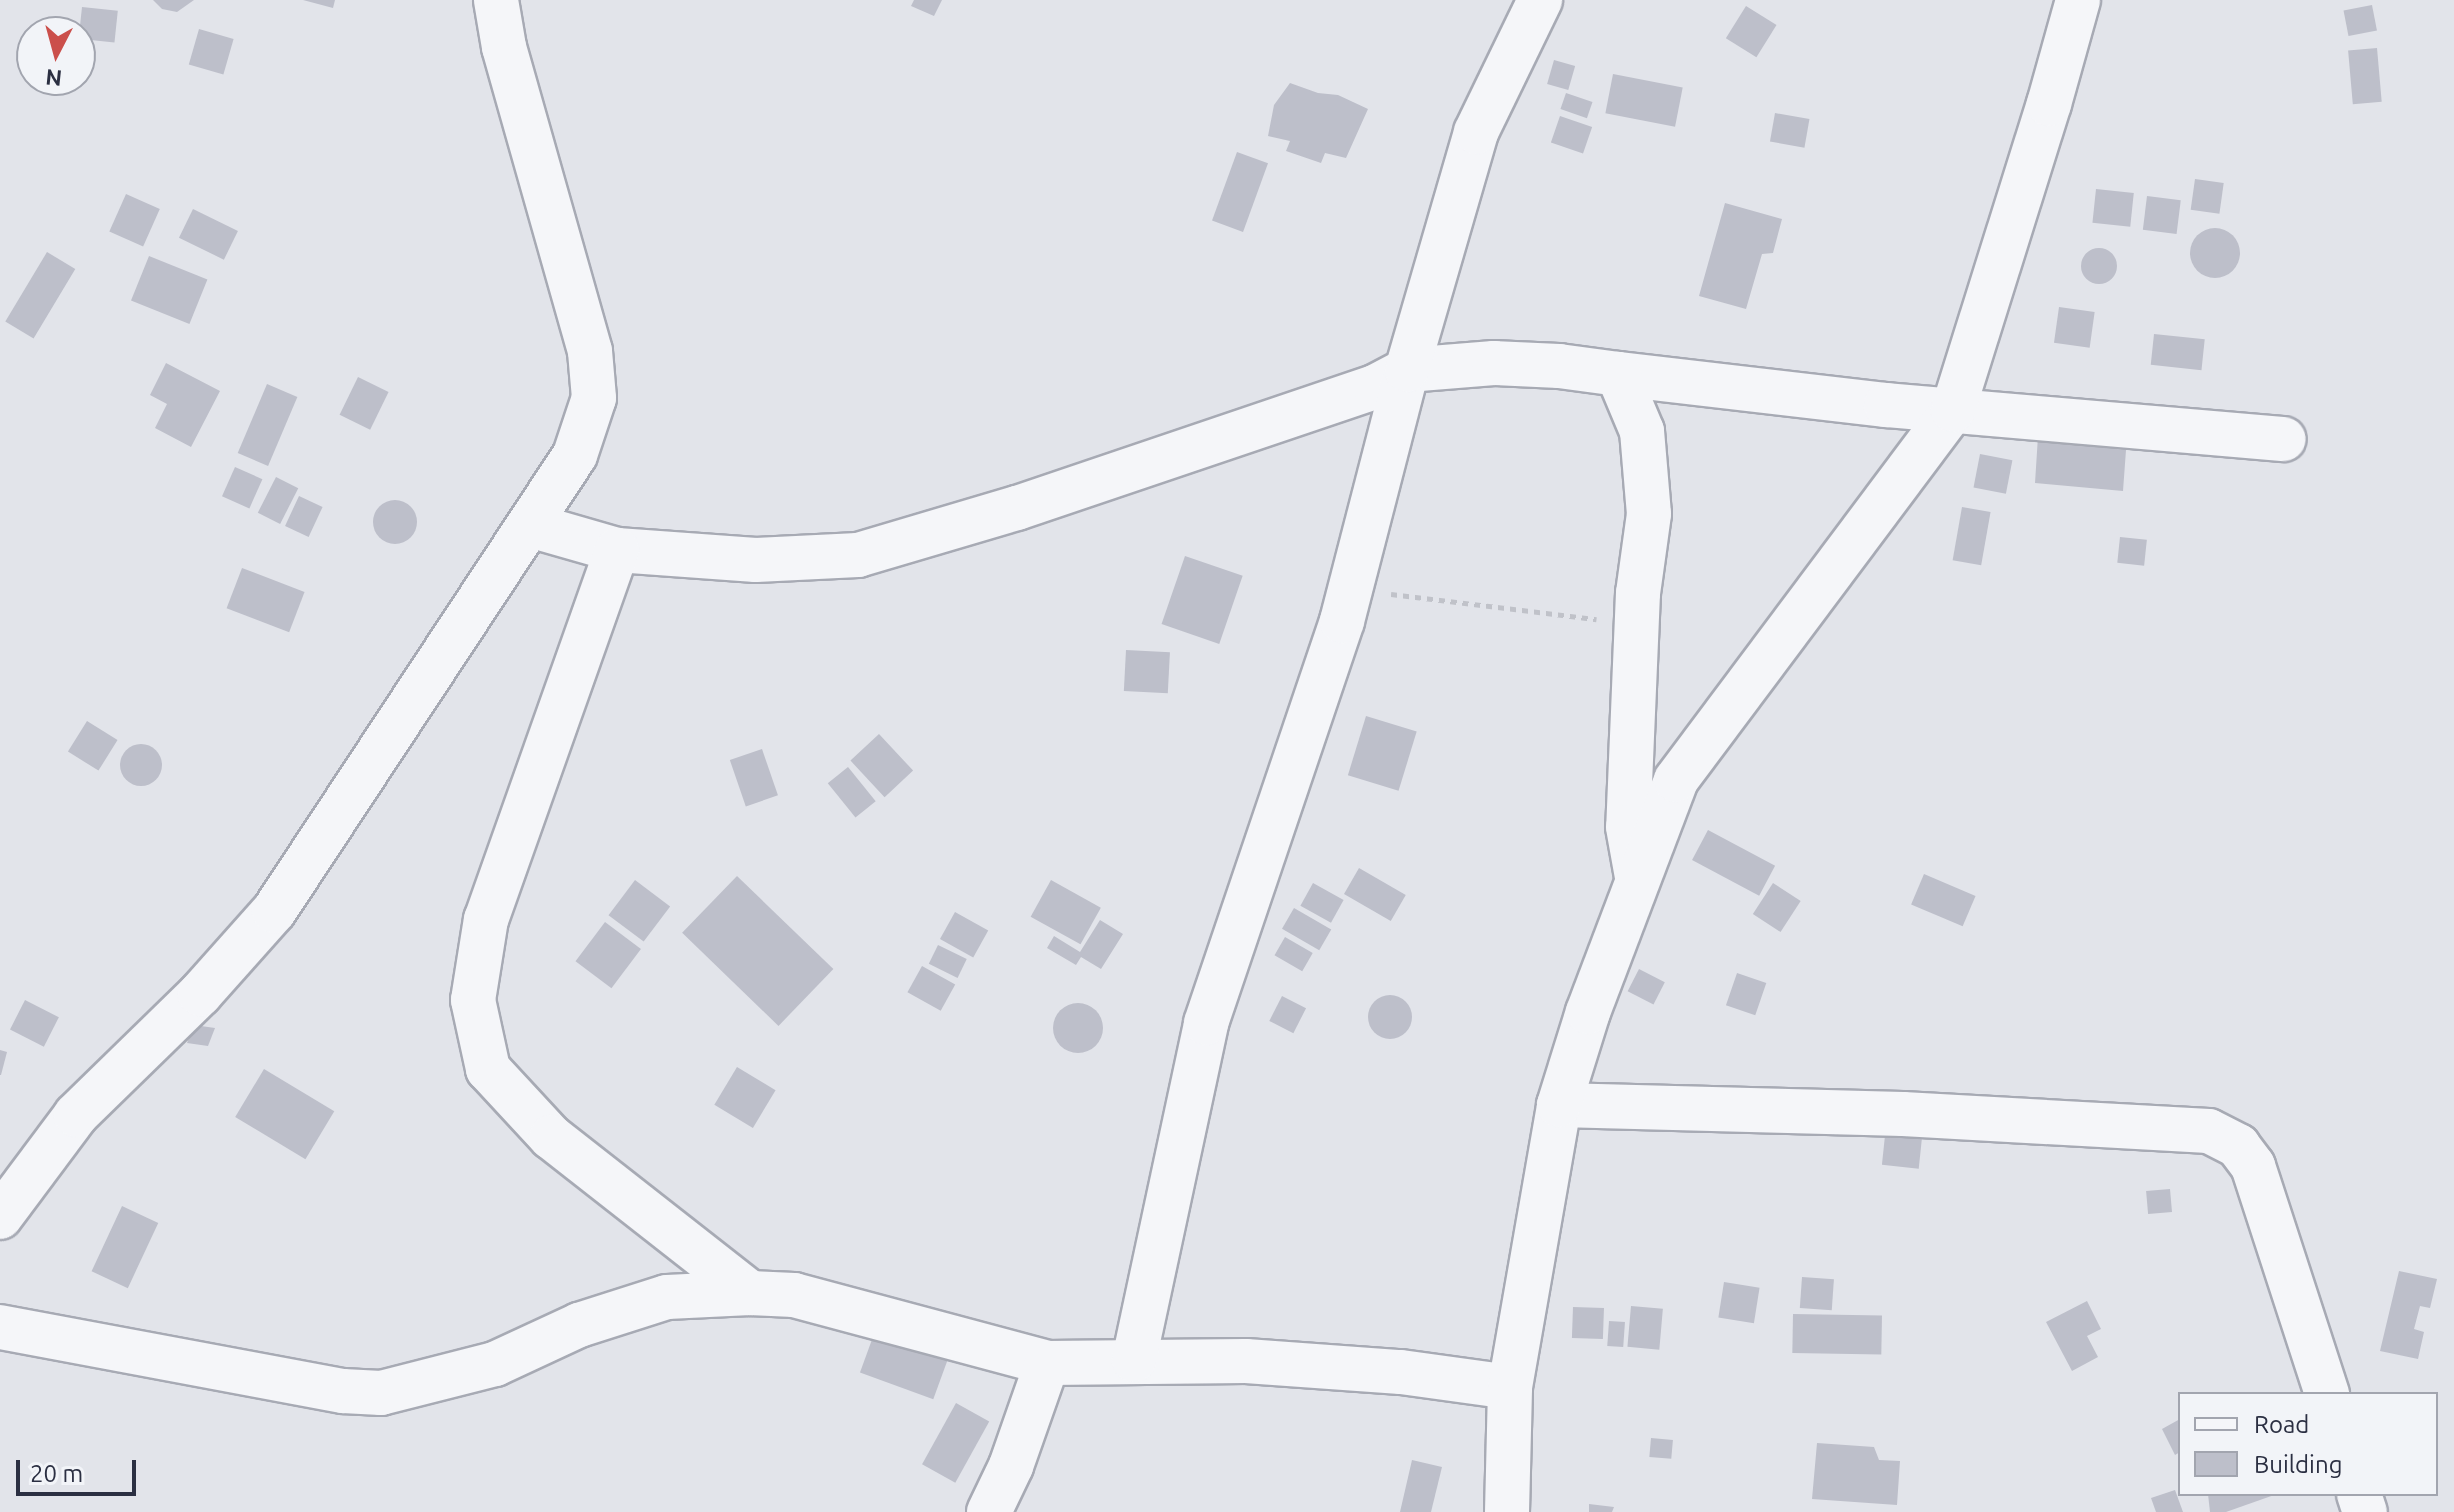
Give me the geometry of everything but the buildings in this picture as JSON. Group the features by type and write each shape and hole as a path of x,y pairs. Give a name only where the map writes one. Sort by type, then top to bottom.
{"street":[{"path":"0,1217 76,1115 200,994 274,911 575,455 594,398 590,351 504,47 496,0"},
{"path":"1134,1360 1206,1023 1254,888 1295,753 1352,588 1407,370 1476,132 1540,0"},
{"path":"1507,1512 1510,1387 1559,1105 1588,1012 1676,780 1953,410 2045,119 2078,0"},
{"path":"530,525 617,550 756,560 858,555 1077,488 1375,387 1407,370 1494,363 1559,366 1953,410 2284,439"},
{"path":"1618,374 1642,431 1649,514 1636,623 1628,827 1638,881"},
{"path":"617,550 486,919 473,1000 488,1069 541,1126 750,1293"},
{"path":"1559,1105 1903,1114 2209,1131 2238,1146 2253,1166 2326,1392"},
{"path":"0,1327 343,1391 381,1393 495,1364 579,1325 667,1297 750,1293 794,1295 1047,1363 1089,1365 1134,1360 1246,1361 1385,1371 1510,1387"},
{"path":"989,1512 1011,1466 1047,1363"}],"path":[{"path":"1352,588 1636,623"}]}
